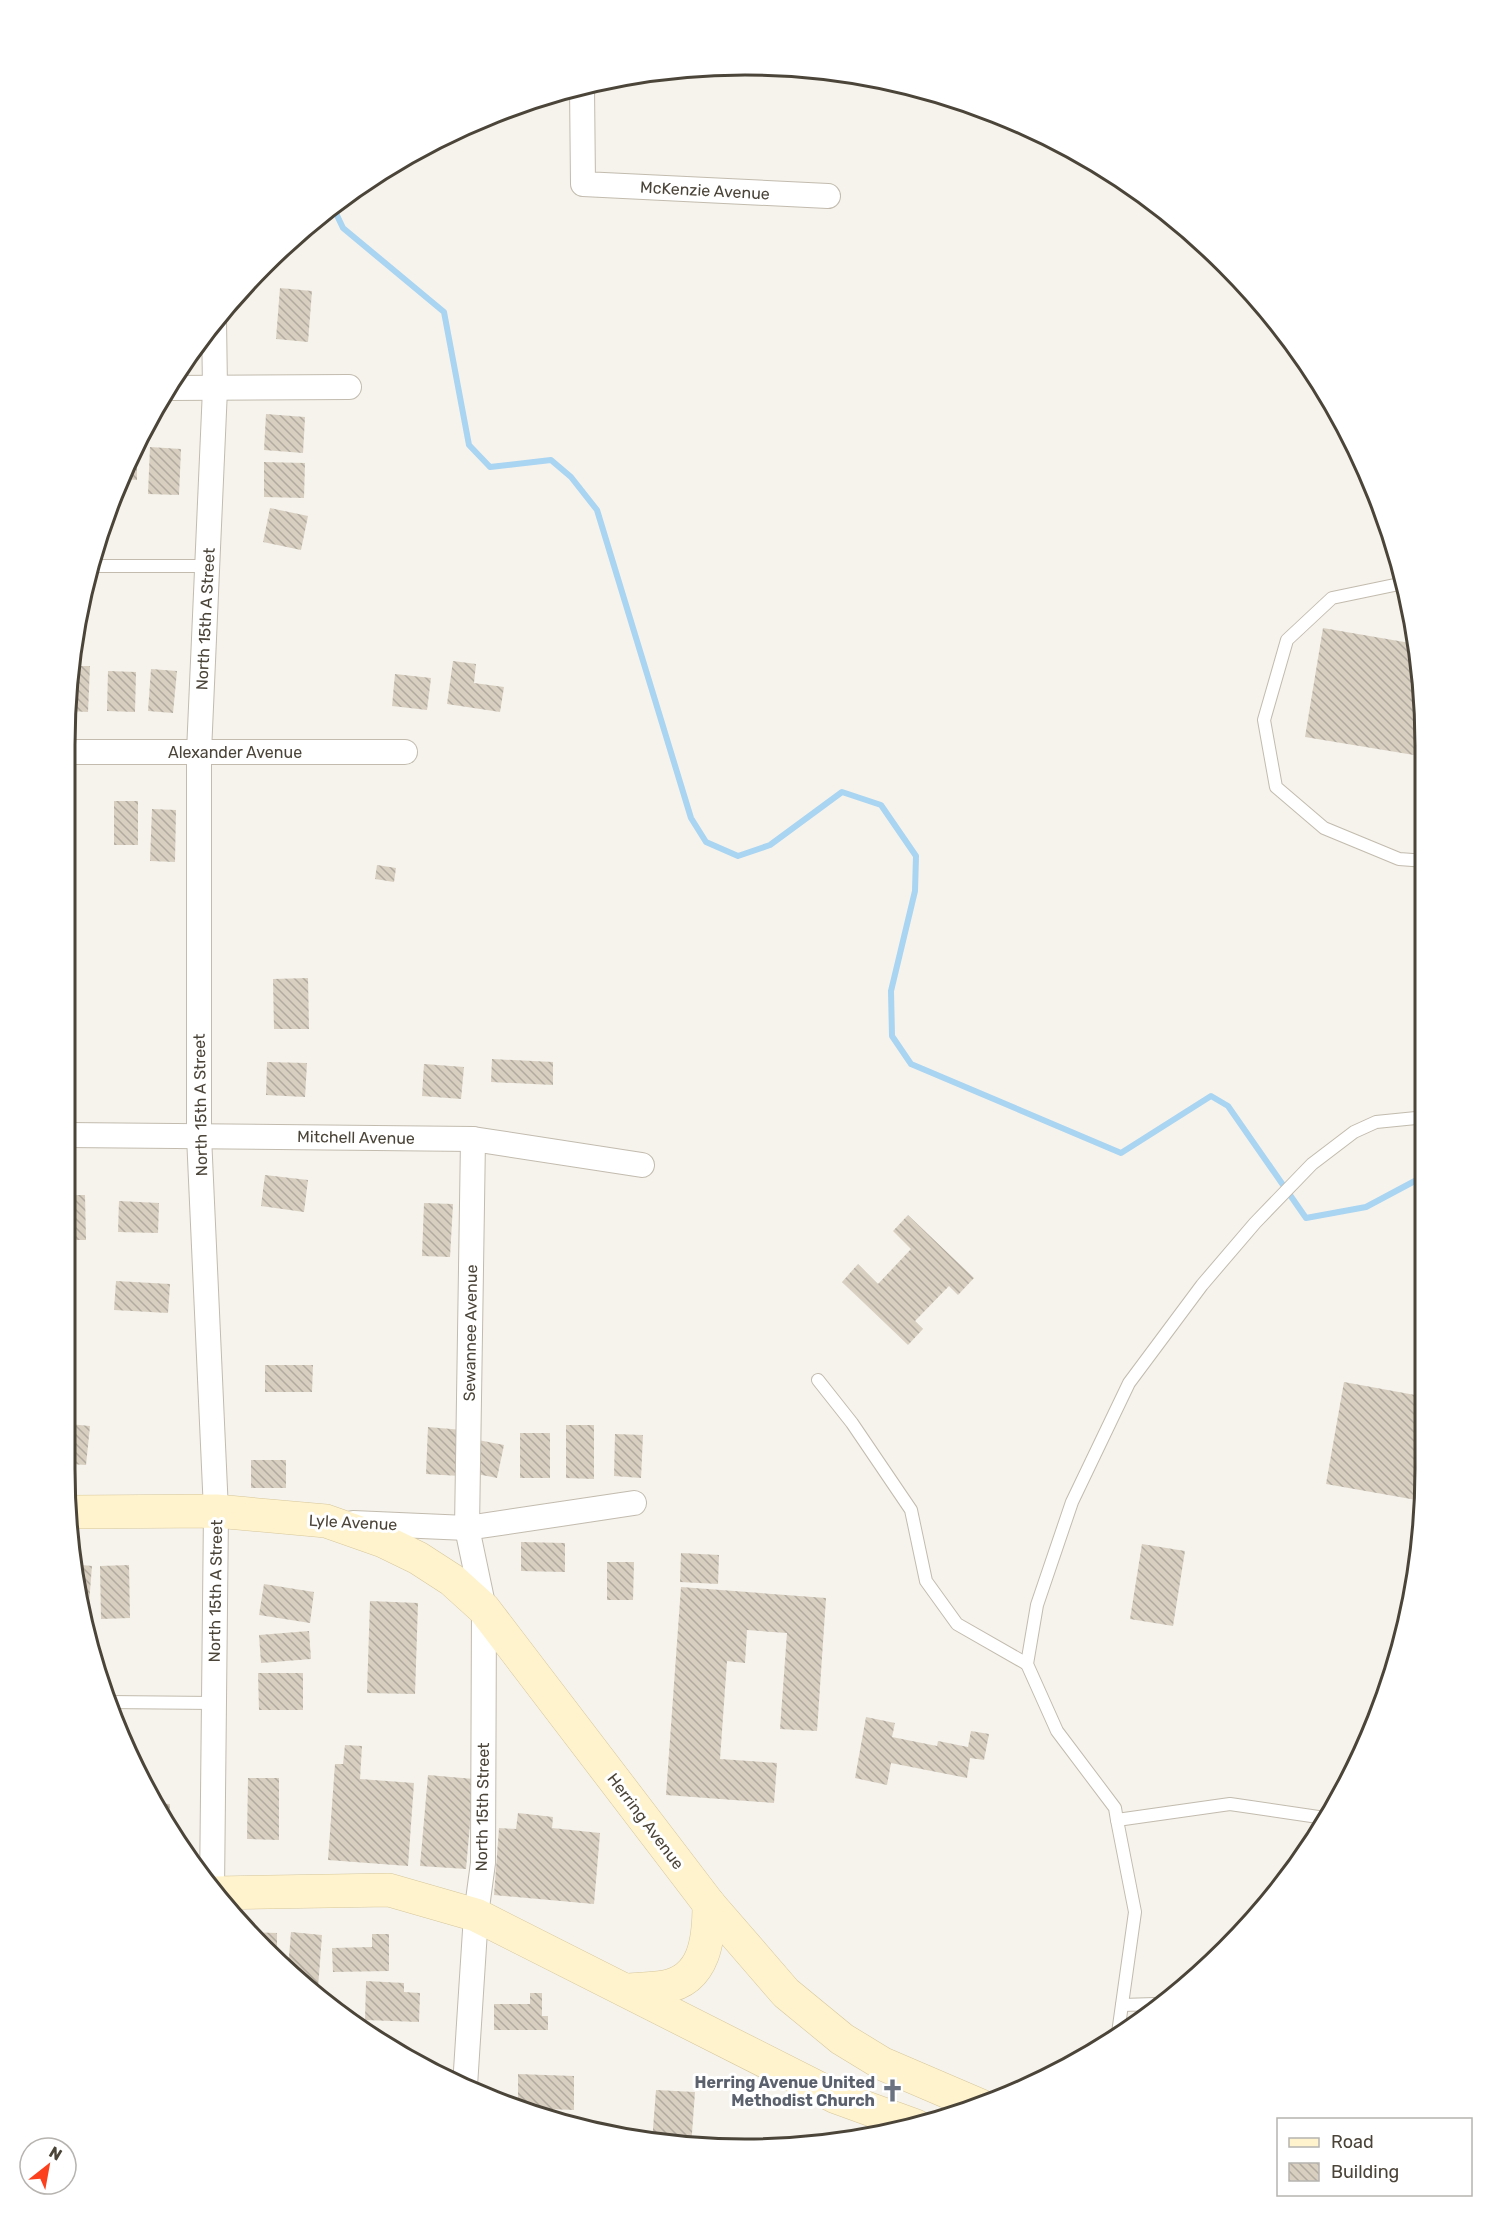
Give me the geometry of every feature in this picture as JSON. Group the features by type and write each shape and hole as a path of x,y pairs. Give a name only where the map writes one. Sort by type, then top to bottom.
{"main road":[{"name":"Lyle Avenue","path":"76,1512 216,1511 326,1521"},
{"name":"Herring Avenue","path":"326,1521 383,1541 418,1558 452,1580 484,1609 709,1904 786,1993 842,2039 883,2064 968,2100"},
{"path":"225,1892 389,1890 476,1915 836,2097 900,2120"},
{"path":"627,1990 666,1987 683,1980 693,1970 706,1946 709,1932 709,1904"}],"street":[{"name":"McKenzie Avenue","path":"582,96 583,184 828,196"},
{"name":"North 15th A Street","path":"214,336 215,388 199,752 199,1136 216,1511 214,1878"},
{"path":"179,388 349,387"},
{"name":"Alexander Avenue","path":"75,752 405,752"},
{"name":"Mitchell Avenue","path":"75,1135 473,1139 642,1165"},
{"name":"Sewannee Avenue","path":"467,1528 473,1139"},
{"name":"Lyle Avenue","path":"326,1521 467,1528 634,1503"},
{"name":"North 15th Street","path":"466,2077 476,1915 483,1863 484,1609 467,1528"}],"lane":[{"path":"100,566 207,566"},
{"path":"1395,585 1332,598 1287,640 1264,720 1276,787 1324,828 1400,859 1415,860"},
{"path":"1119,2024 1135,1912 1115,1808 1057,1731 1027,1664 1037,1605 1072,1502 1129,1383 1202,1285 1255,1223 1312,1164 1354,1132 1376,1122 1415,1118"},
{"path":"818,1380 852,1423 911,1510 926,1581 957,1624 1027,1664"},
{"path":"118,1702 214,1703"},
{"path":"1117,1820 1230,1804 1317,1817"},
{"path":"1122,2005 1148,2004"}],"building":[{"path":"280,288 312,291 308,342 276,339"},
{"path":"266,414 305,417 303,453 264,450"},
{"path":"150,447 181,449 179,495 148,494"},
{"path":"264,462 305,463 304,498 264,497"},
{"path":"137,465 137,480 130,480"},
{"path":"270,508 308,516 301,550 263,542"},
{"path":"1323,628 1407,642 1414,701 1415,755 1305,737"},
{"path":"453,661 476,664 474,683 504,687 500,712 447,704"},
{"path":"80,666 90,666 88,712 76,711"},
{"path":"151,669 177,671 173,713 148,711"},
{"path":"108,671 136,672 135,712 107,711"},
{"path":"395,674 431,678 427,710 392,706"},
{"path":"114,801 138,801 138,845 114,845"},
{"path":"152,809 176,810 175,862 150,861"},
{"path":"377,865 396,868 394,882 375,879"},
{"path":"308,978 309,1029 274,1029 273,979"},
{"path":"492,1059 553,1062 553,1085 491,1082"},
{"path":"267,1062 307,1063 305,1097 266,1095"},
{"path":"424,1064 464,1067 461,1099 422,1096"},
{"path":"265,1175 308,1180 304,1212 261,1206"},
{"path":"75,1195 85,1195 86,1240 75,1240"},
{"path":"119,1201 159,1203 158,1233 118,1232"},
{"path":"424,1203 453,1204 450,1257 422,1256"},
{"path":"908,1215 974,1278 958,1295 949,1286 915,1321 923,1329 908,1345 842,1282 858,1264 878,1284 911,1249 893,1231"},
{"path":"116,1281 170,1284 168,1313 114,1310"},
{"path":"265,1365 313,1365 312,1392 265,1392"},
{"path":"1344,1382 1415,1395 1414,1500 1326,1484"},
{"path":"75,1425 90,1426 86,1465 75,1464"},
{"path":"566,1425 594,1425 594,1479 566,1478"},
{"path":"428,1427 463,1430 460,1476 426,1474"},
{"path":"520,1433 550,1433 550,1478 520,1478"},
{"path":"615,1434 643,1435 641,1478 614,1476"},
{"path":"478,1440 504,1445 497,1478 472,1473"},
{"path":"251,1460 286,1460 286,1488 251,1488"},
{"path":"521,1542 565,1543 565,1572 521,1571"},
{"path":"1142,1544 1185,1551 1173,1626 1130,1619"},
{"path":"681,1553 719,1555 718,1584 680,1582"},
{"path":"607,1562 634,1562 633,1600 607,1600"},
{"path":"82,1565 92,1566 89,1604"},
{"path":"129,1565 130,1618 101,1619 100,1566"},
{"path":"264,1584 314,1592 310,1623 259,1615"},
{"path":"681,1587 826,1598 817,1731 780,1729 787,1633 747,1630 745,1663 727,1661 720,1759 777,1763 774,1803 666,1795"},
{"path":"370,1601 418,1603 415,1694 367,1693"},
{"path":"309,1631 311,1659 261,1663 259,1635"},
{"path":"258,1673 303,1673 303,1710 259,1710"},
{"path":"866,1717 895,1723 892,1737 937,1746 938,1741 968,1747 971,1731 989,1734 984,1760 970,1758 967,1778 891,1763 887,1785 855,1778"},
{"path":"345,1745 362,1746 360,1779 414,1783 408,1866 328,1860 335,1764 343,1764"},
{"path":"428,1775 474,1779 466,1869 420,1866"},
{"path":"248,1778 279,1778 279,1840 247,1839"},
{"path":"518,1813 553,1817 552,1828 600,1833 594,1904 494,1895 499,1828 516,1829"},
{"path":"261,1932 277,1933 277,1949"},
{"path":"291,1932 322,1935 318,1986 289,1960"},
{"path":"372,1934 389,1934 389,1971 333,1972 332,1948 372,1947"},
{"path":"366,1981 404,1983 404,1992 420,1993 419,2022 365,2020"},
{"path":"530,1993 542,1993 542,2016 548,2016 548,2030 494,2030 494,2004 530,2004"},
{"path":"518,2074 574,2076 574,2110 550,2109 518,2099"},
{"path":"656,2090 695,2092 692,2137 653,2132"}],"waterway":[{"path":"336,214 343,228 444,312 469,445 490,467 551,460 571,477 597,510 691,818 706,842 738,856 770,845 842,792 881,805 916,856 915,891 891,991 892,1036 911,1064 1121,1153 1211,1096 1228,1106 1306,1218 1366,1207 1415,1181"}],"place":[{"name":"Herring Avenue United Methodist Church","path":"893,2091"}]}
